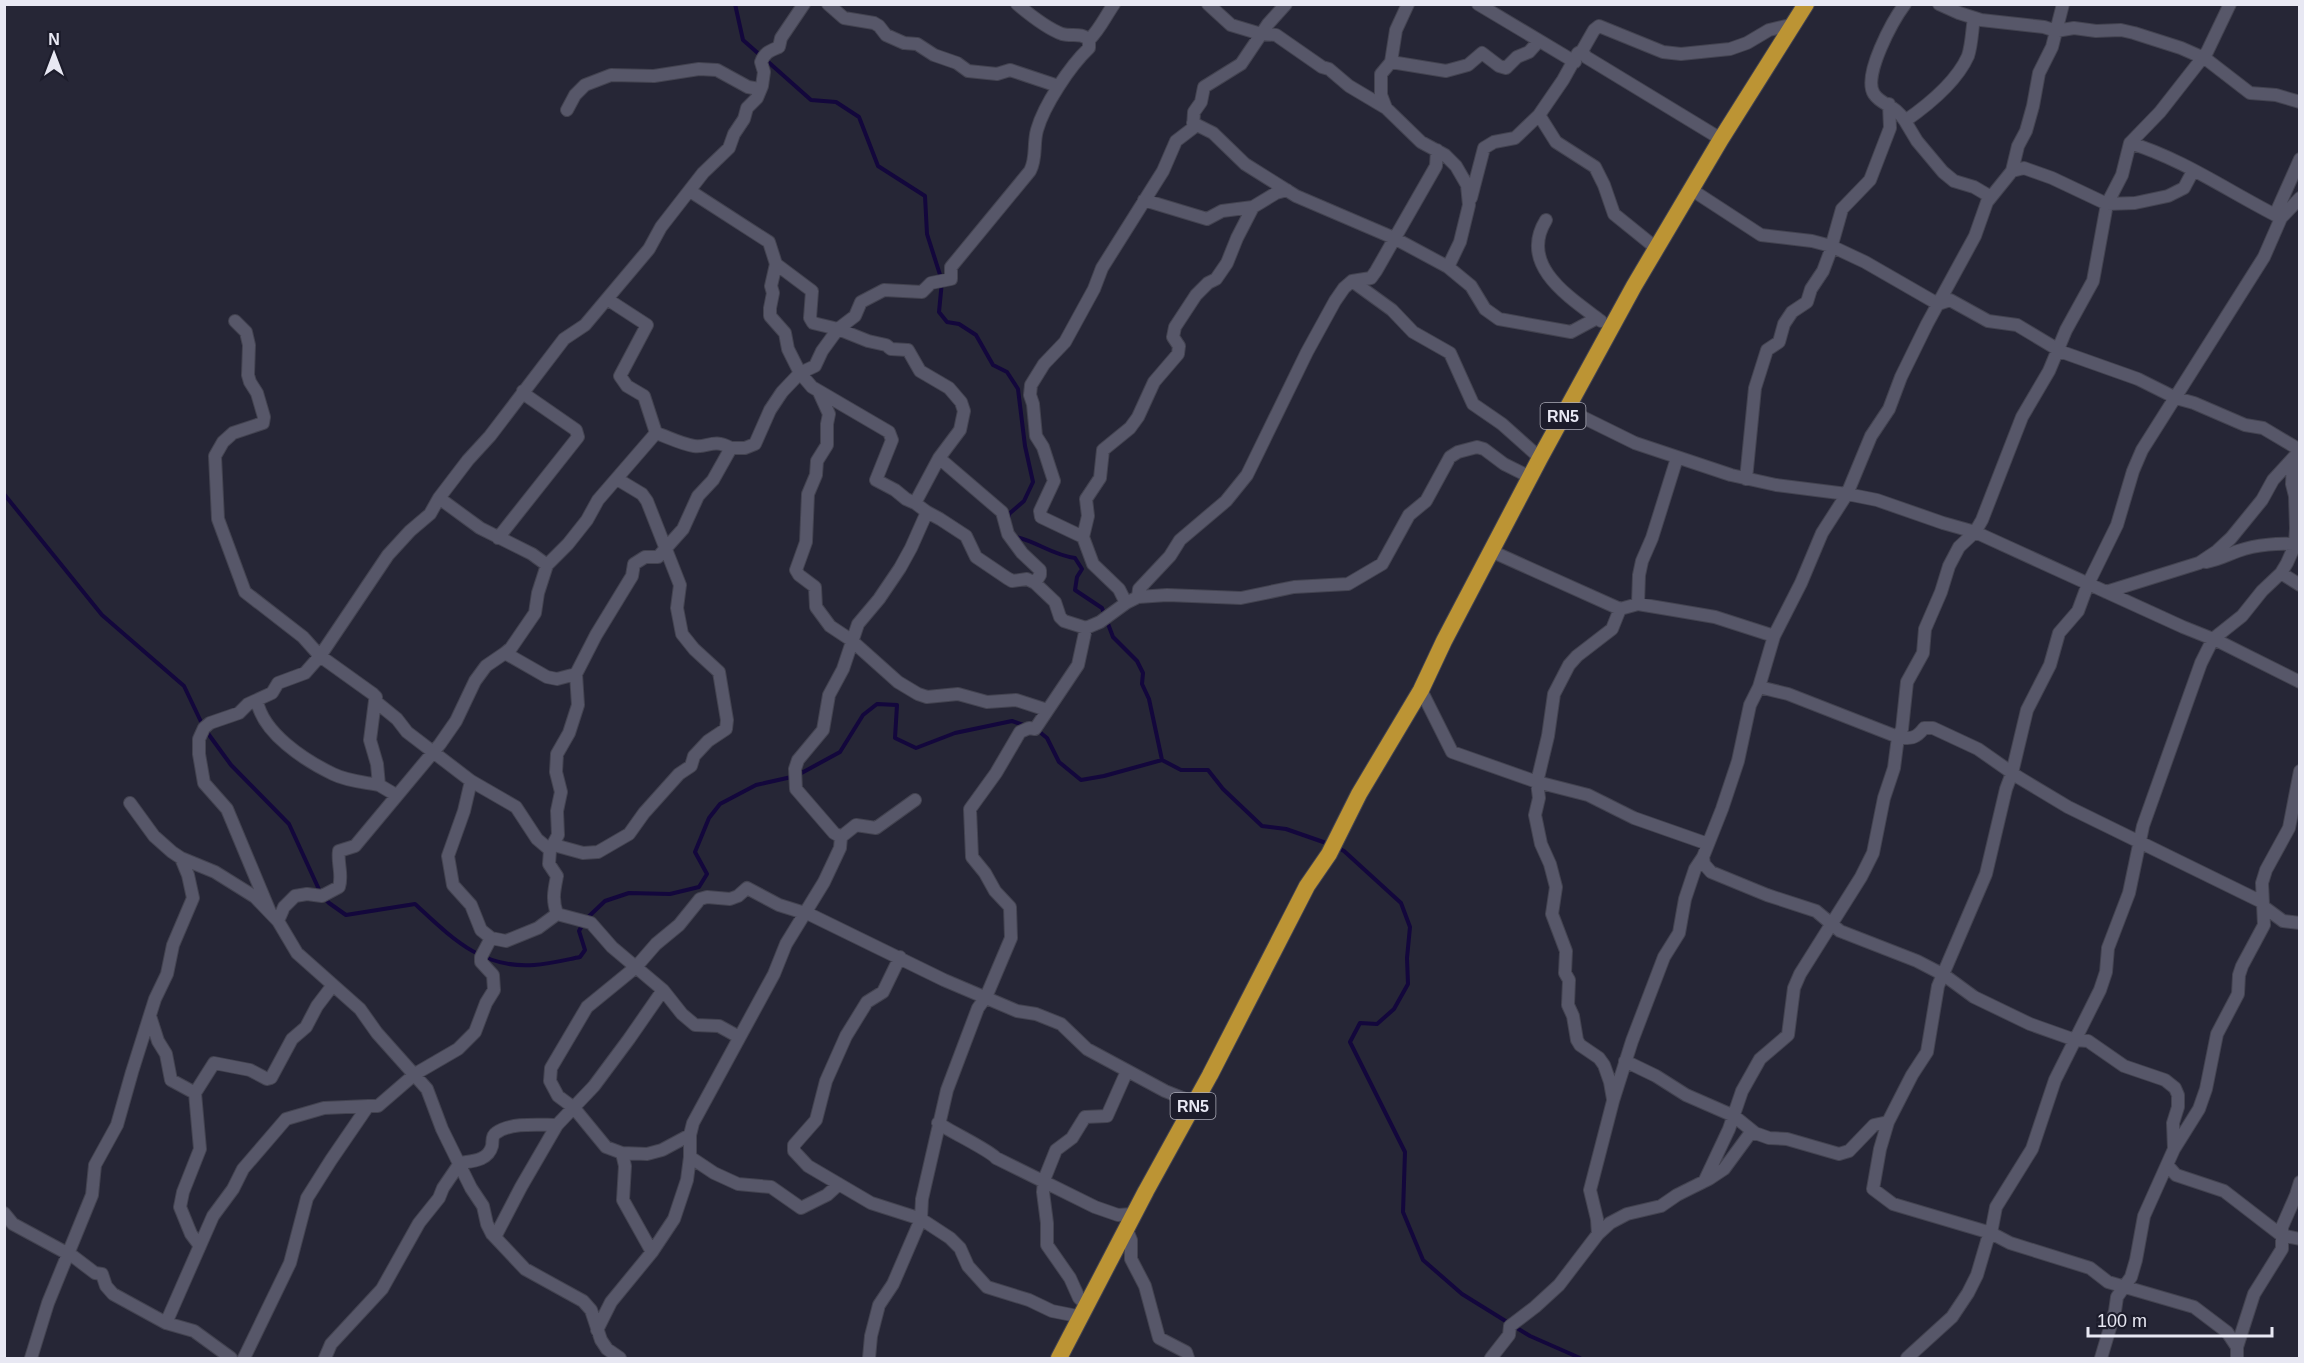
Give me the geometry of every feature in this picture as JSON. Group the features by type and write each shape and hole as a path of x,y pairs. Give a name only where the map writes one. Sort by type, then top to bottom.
{"highway":[{"name":"RN5","path":"1059,1359 1307,886 1329,854 1363,787 1421,690 1566,409 1656,248 1806,4"}],"street":[{"path":"620,1359 607,1349 601,1340 591,1310 583,1301 525,1269 495,1237 487,1224 483,1206 471,1188 442,1129 428,1089 377,1033 360,1010 297,953 274,916 227,809 204,783 198,740 204,728 210,723 239,713 248,704 272,693 278,683 305,673 320,656 383,562 410,531 430,514 439,498 468,460 490,436 568,335 585,325 649,249 662,227 707,168 729,148 747,108 758,96 759,88 762,86 764,72 761,62 763,57 767,52 779,47 781,38 804,4"},
{"path":"828,4 844,18 862,19 874,23 886,35 904,43 917,44 934,55 957,63 968,71 997,74 1010,70 1058,86"},
{"path":"1017,4 1042,23 1062,34 1080,35 1089,40"},
{"path":"656,433 690,446 700,447 707,443 723,444 731,448 745,448 755,444 770,410 782,392 800,373 815,366 822,351 838,329 855,316 861,302 888,290 906,293 921,292 931,284 951,279 951,267 1030,171 1034,160 1037,129 1058,86 1078,58 1088,50 1089,40 1101,28 1104,18 1114,4"},
{"path":"1208,4 1231,25 1261,34 1276,34 1322,67 1329,69 1349,86 1386,108 1421,142 1445,155 1455,166 1467,185 1469,205"},
{"path":"1083,537 1041,517 1040,511 1054,482 1047,466 1043,447 1036,436 1030,389 1044,364 1065,342 1094,290 1102,268 1163,171 1176,141 1191,131 1194,112 1201,102 1204,87 1241,64 1261,34 1286,4"},
{"path":"1386,108 1381,95 1380,78 1383,70 1391,62 1396,30 1408,4"},
{"path":"1478,4 1538,42 1575,62"},
{"path":"1905,4 1895,18 1878,56 1871,79 1872,91 1882,101 1899,111 1917,141 1943,172 1954,181 1974,187 1990,196"},
{"path":"1939,4 1959,14 1974,18 2029,27 2044,27 2056,31 2074,28 2128,31 2181,48 2201,58 2224,71 2250,93 2276,95 2300,102"},
{"path":"1598,1234 1598,1219 1590,1190 1613,1101 1625,1061 1664,957 1679,933 1685,899 1738,761 1750,705 1759,687 1774,636 1801,583 1822,533 1847,494 1871,436 1889,409 1901,377 1976,236 1990,196 1996,193 2012,171 2018,146 2026,131 2033,106 2039,73 2052,47 2063,4"},
{"path":"1705,1180 1734,1116 1742,1091 1760,1059 1788,1035 1794,988 1873,853 1884,798 1894,768 1898,737 1902,729 1907,682 1923,653 1924,629 1941,592 1949,566 1959,547 1975,532 1988,508 2022,417 2049,371 2057,349 2093,281 2107,204 2120,182 2130,143 2160,112 2212,44 2230,4"},
{"path":"1905,121 1947,86 1968,56 1974,18"},
{"path":"1448,267 1460,242 1484,148 1494,142 1515,138 1539,115 1575,62 1578,53 1582,51 1594,30 1599,26 1663,52 1681,54 1730,49 1747,43 1769,30 1795,24"},
{"path":"1391,62 1446,71 1468,65 1482,53 1499,66 1506,68 1517,57 1529,52 1538,42"},
{"path":"1582,51 1586,57 1626,83 1651,95 1721,139"},
{"path":"567,110 585,85 611,75 654,76 699,69 717,70 748,87 759,88"},
{"path":"1746,479 1755,388 1767,350 1779,342 1784,324 1792,312 1807,302 1811,289 1823,271 1842,209 1870,180 1890,128 1889,104"},
{"path":"1539,115 1556,142 1595,167 1614,214 1656,248"},
{"path":"1193,123 1213,133 1237,158 1287,190 1350,221 1394,238 1448,267 1471,286 1485,309 1503,321 1571,332 1597,318"},
{"path":"2130,143 2148,148 2278,217"},
{"path":"1138,597 1139,589 1164,563 1180,540 1226,501 1247,475 1323,322 1344,288 1352,281 1373,275 1429,181 1436,166 1437,150"},
{"path":"2237,1353 2227,1332 2194,1307 2108,1282 2090,1268 2010,1243 1991,1233 1893,1204 1873,1189 1880,1149 1888,1122 1912,1075 1927,1052 1938,986 1986,874 2027,710 2050,665 2059,633 2078,611 2088,584 2117,525 2133,471 2142,450 2264,257 2296,176 2300,159"},
{"path":"1429,181 1455,166"},
{"path":"2012,171 2024,168 2052,178 2107,204 2134,203 2168,196 2184,188 2193,171"},
{"path":"1144,200 1208,219 1222,211 1253,207 1287,190"},
{"path":"1692,190 1761,236 1812,241 1832,246 1865,262 1938,304 1950,300 1988,321 2017,325 2057,349 2138,379 2176,398 2194,403 2245,425 2263,428 2299,448 2293,461 2292,484 2297,545 2284,568 2242,616 2213,639 2194,679 2170,752 2154,791 2129,893 2108,948 2103,981 2055,1080 2032,1149 1996,1207 1991,1233 1977,1275 1952,1317 1907,1359"},
{"path":"690,191 769,242 776,264 771,286 773,293 770,316 785,333 788,349 800,373 819,392 889,432 892,440 876,480 896,490 906,499 966,536 976,556 1007,578 1012,581 1027,579 1035,583 1055,602 1060,617 1064,621 1086,628 1138,597 1167,595 1241,598 1294,587 1348,584 1382,564 1409,515 1426,501 1453,454 1471,448 1484,448 1504,464 1530,477"},
{"path":"2278,217 2300,198"},
{"path":"1126,603 1119,589 1107,580 1093,564 1083,537 1088,516 1086,499 1100,478 1103,450 1130,428 1142,410 1154,382 1178,354 1179,346 1173,338 1175,327 1196,295 1204,286 1216,279 1227,263 1253,207"},
{"path":"1546,220 1537,238 1541,266 1554,282 1611,328"},
{"path":"776,264 811,289 813,296 810,318 813,323 838,329 868,341 886,345 891,349 908,350 920,371 955,394 964,411 963,423 939,458 915,503"},
{"path":"1352,281 1392,310 1413,332 1450,353 1473,404 1502,424 1540,458"},
{"path":"607,299 647,325 620,376 627,386 644,396 656,433"},
{"path":"235,321 246,332 249,345 248,375 257,393 264,417 263,423 233,433 218,449 214,462 218,519 245,592 303,637 320,656 376,697 370,740 377,764 379,785"},
{"path":"498,538 578,437 578,432 572,426 523,391"},
{"path":"819,392 829,414 827,445 817,461 816,475 808,494 806,542 797,573 815,587 817,611 830,626 851,640 898,682 922,696 958,694 987,702 1016,700 1047,710"},
{"path":"1566,409 1635,443 1746,479 1847,494 1898,506 1920,516 1975,532 2213,639 2300,682"},
{"path":"274,916 295,896 307,894 322,896 339,886 342,879 338,861 339,851 354,846 456,721 486,666 511,648 535,613 538,593 547,565 568,544 587,520 598,500 656,433"},
{"path":"557,914 553,902 553,889 557,876 549,864 552,847 558,835 556,811 561,792 556,772 557,754 568,733 578,705 576,674 596,635 632,576 634,564 645,557 658,557 683,529 698,496 713,480 731,448"},
{"path":"939,458 958,477 980,491 1002,512 1008,534 1022,554 1040,570 1035,583"},
{"path":"1638,604 1642,561 1652,538 1677,458"},
{"path":"2199,563 2231,538 2262,500 2276,476 2293,461"},
{"path":"375,701 397,719 407,732 471,781 516,807 537,839 552,847 583,853 598,852 629,834 644,813 679,774 691,766 694,756 708,741 726,729 727,720 719,672 694,649 682,634 677,608 680,585 647,501 642,494 617,479"},
{"path":"439,498 480,528 532,554 547,565"},
{"path":"841,837 834,833 800,795 796,789 795,769 801,755 823,730 829,695 843,669 858,624 879,599 900,568 927,512"},
{"path":"2106,592 2199,563 2217,560 2248,548 2297,545"},
{"path":"1491,551 1620,609 1638,604 1715,617 1774,636"},
{"path":"2284,568 2300,568"},
{"path":"2284,568 2300,585"},
{"path":"1613,1101 1604,1065 1599,1058 1578,1044 1573,1016 1568,1005 1569,980 1565,974 1566,951 1552,914 1556,890 1555,881 1535,820 1539,798 1537,782 1556,690 1572,662 1612,629 1620,609"},
{"path":"869,1359 871,1336 879,1305 893,1284 921,1219 922,1199 946,1090 978,1008 987,997 1011,938 1011,910 1008,903 995,891 986,873 972,857 970,809 1020,732 1029,728 1035,729 1078,665 1086,628"},
{"path":"505,653 547,677 557,679 576,674"},
{"path":"1759,687 1788,694 1898,737 1911,738 1919,735 1923,728 1934,728 1985,753 2068,807 2263,905 2283,921"},
{"path":"1421,690 1452,752 1537,782 1588,795 1634,818 1708,844"},
{"path":"257,700 259,712 269,729 294,749 333,774 379,785 396,795"},
{"path":"2101,1359 2115,1311 2116,1299 2126,1286 2136,1260 2144,1216 2174,1149 2199,1109 2206,1089 2217,1034 2238,994 2242,966 2264,925 2264,875 2290,823 2300,771"},
{"path":"471,781 465,811 448,856 453,885 471,905 481,930 490,938 511,940 538,928 557,914 591,922 612,947 663,990 682,1014 695,1025 719,1026 739,1037"},
{"path":"597,1330 611,1302 652,1252 678,1210 687,1180 690,1135 697,1116 774,974 786,944 805,914 840,848 841,837 856,825 876,828 915,800"},
{"path":"130,803 154,836 181,858 231,881 255,897 274,916"},
{"path":"1703,857 1704,864 1711,872 1767,895 1816,911 1854,938 1917,961 1944,975 1974,997 2030,1024 2075,1040 2088,1041 2124,1066 2165,1080 2175,1088 2178,1095 2178,1107 2173,1123 2174,1149"},
{"path":"31,1359 48,1303 92,1195 95,1165 117,1125 150,1016 167,974 177,933 193,898 188,875 181,858"},
{"path":"690,1135 655,1153 641,1155 622,1153 601,1142 574,1108 558,1096 551,1086 551,1068 587,1006 636,967 656,944 679,925 700,899 707,897 730,899 738,896 743,889 749,888 779,905 811,915 944,980 1017,1011 1036,1014 1061,1024 1087,1048 1165,1091 1195,1103"},
{"path":"2264,925 2283,921 2300,923"},
{"path":"166,1323 213,1216 233,1189 243,1169 286,1119 324,1108 378,1106 415,1074 458,1049 479,1026 486,1003 494,990 494,979 481,962 490,938"},
{"path":"900,957 883,992 867,1002 846,1036 826,1081 816,1120 794,1145 796,1153 808,1166 871,1203 921,1219 957,1243 968,1266 987,1287 1029,1300 1052,1311 1084,1311 1070,1278 1046,1242 1044,1180 1056,1150 1072,1138 1085,1117 1107,1116 1127,1071"},
{"path":"200,1246 191,1234 180,1207 185,1185 200,1149 195,1093 214,1063 250,1070 267,1079 271,1078 292,1039 306,1028 317,1006 333,985"},
{"path":"495,1237 557,1125 616,1057 663,990"},
{"path":"150,1016 158,1041 166,1054 171,1080 195,1093"},
{"path":"1625,1061 1656,1076 1686,1095 1734,1116 1755,1133 1768,1138 1787,1139 1839,1154 1849,1151 1874,1125 1888,1122"},
{"path":"244,1359 290,1263 308,1198 368,1106"},
{"path":"938,1123 957,1136 992,1153 996,1158 1130,1222 1131,1259 1144,1286 1159,1338 1186,1352 1188,1359"},
{"path":"325,1359 331,1344 382,1289 419,1223 439,1198 460,1163 478,1160 485,1156 489,1152 496,1133 522,1125 557,1125"},
{"path":"1491,1359 1509,1335 1510,1326 1558,1285 1598,1234 1614,1220 1627,1214 1661,1206 1724,1169 1748,1136 1755,1133"},
{"path":"622,1153 625,1166 622,1195 652,1252"},
{"path":"690,1157 714,1173 738,1184 771,1187 801,1208 827,1195 839,1184"},
{"path":"2168,1166 2176,1174 2224,1191 2281,1235 2300,1239"},
{"path":"2237,1353 2254,1294 2282,1249 2282,1227 2300,1182"},
{"path":"4,1213 13,1224 68,1254 95,1273 102,1274 112,1294 166,1323 194,1331 231,1359"}],"waterway":[{"path":"735,4 743,40 760,55"},
{"path":"766,60 811,100 836,102 859,117 878,166 925,196 927,234 942,281 939,312 947,322 959,324 976,335 993,365 1007,372 1018,389 1025,446 1033,482 1024,501 1009,514 1009,521"},
{"path":"4,494 102,615 184,686 204,728 231,765 289,824 322,896 329,903 346,915 415,904 454,939 498,962 534,965 580,957 585,950 579,931 585,920 605,901 629,893 670,894 699,887 707,874 695,852 709,818 720,804 756,785 796,776 840,752 863,715 877,704 897,705 895,738 916,748 955,733 1012,721 1026,726"},
{"path":"1016,537 1075,558 1082,569 1077,577 1075,590 1102,608 1113,637 1137,661 1143,673 1142,684 1149,699 1162,760"},
{"path":"1036,729 1047,738 1059,762 1081,780 1162,760 1181,770 1208,770 1223,789 1262,826 1286,829 1329,844"},
{"path":"1336,847 1344,851 1401,903 1410,927 1407,958 1408,984 1394,1009 1377,1024 1360,1023 1350,1042 1405,1152 1403,1212 1423,1260 1462,1294 1530,1336 1580,1358"}]}
